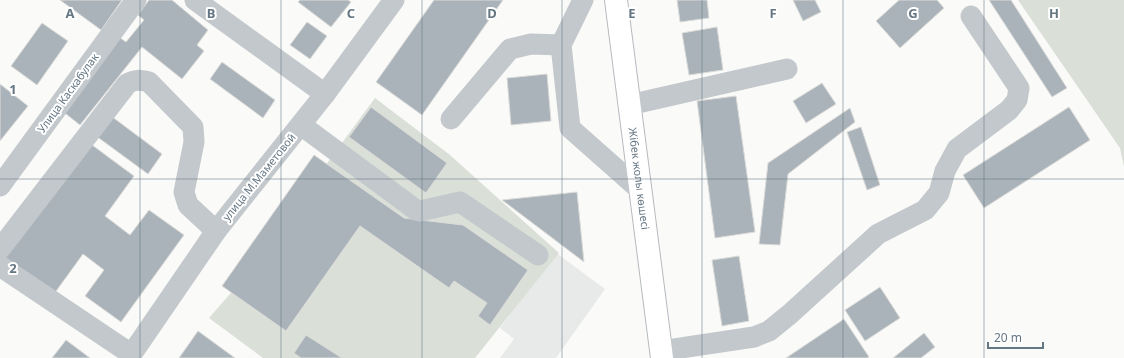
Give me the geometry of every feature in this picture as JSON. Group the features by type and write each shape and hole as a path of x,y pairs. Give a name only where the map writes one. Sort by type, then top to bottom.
{"main road":[{"name":"Жібек жолы көшесі","path":"616,0 662,354"}],"street":[{"name":"Улица Каскабулак","path":"0,186 136,0"},
{"path":"195,0 325,94"},
{"name":"улица М.Маметовой","path":"130,356 216,231 325,94 394,0"},
{"path":"583,0 561,45 570,128 640,190"},
{"path":"662,354 754,336 769,331 790,314 878,234 925,210 939,193 944,171 957,149 1008,110 1017,100 1019,88 971,16"},
{"path":"451,119 510,49 531,44 561,45"},
{"path":"629,105 787,69"},
{"path":"0,249 127,84 133,80 149,82 193,127 194,142 184,192 188,205 216,231"},
{"path":"301,125 416,210 420,211 460,202 538,255"},
{"path":"0,266 130,356"}],"shaded area":[{"path":"1018,0 1124,0 1124,167 1120,148"},
{"path":"375,98 450,155 559,253 475,358 263,358 209,318 237,286"},
{"path":"555,252 605,289 556,358 500,358 514,339 500,328"}],"building":[{"path":"60,0 122,0 101,30"},
{"path":"149,0 172,0 208,30 197,45 204,51 182,79 142,47 80,125 61,110 119,37 126,42 144,20 138,15"},
{"path":"300,0 348,0 351,2 331,27 298,2"},
{"path":"434,0 503,0 422,115 376,82"},
{"path":"677,0 707,0 709,18 680,22"},
{"path":"793,0 815,0 821,12 803,21"},
{"path":"899,0 937,0 944,8 900,48 876,21"},
{"path":"989,0 1011,0 1067,88 1052,97"},
{"path":"307,22 327,36 310,59 290,45"},
{"path":"42,23 68,41 37,85 11,66"},
{"path":"717,27 723,70 689,75 682,33"},
{"path":"222,62 275,100 263,118 210,79"},
{"path":"547,74 551,121 511,125 507,78"},
{"path":"822,83 836,104 806,123 793,101"},
{"path":"0,84 28,106 0,141"},
{"path":"736,96 755,232 715,238 697,101"},
{"path":"371,107 447,163 426,193 349,137"},
{"path":"1069,107 1090,140 984,208 963,175"},
{"path":"850,108 855,122 788,174 780,245 759,244 768,163"},
{"path":"107,113 162,154 148,174 92,133"},
{"path":"861,127 880,185 867,190 847,132"},
{"path":"88,142 134,176 105,216 130,235 149,210 184,235 121,322 85,296 104,270 83,254 54,294 4,258"},
{"path":"314,155 404,218 463,225 528,270 490,325 478,316 487,303 454,281 449,288 360,226 286,331 222,286"},
{"path":"577,192 584,262 502,200"},
{"path":"739,256 749,321 722,326 712,260"},
{"path":"880,287 900,318 865,341 845,310"},
{"path":"844,319 869,357 786,358"},
{"path":"198,331 235,358 179,358"},
{"path":"924,333 935,347 921,358 893,358"},
{"path":"306,335 342,358 301,358 294,353"},
{"path":"66,340 90,358 52,358"}]}
